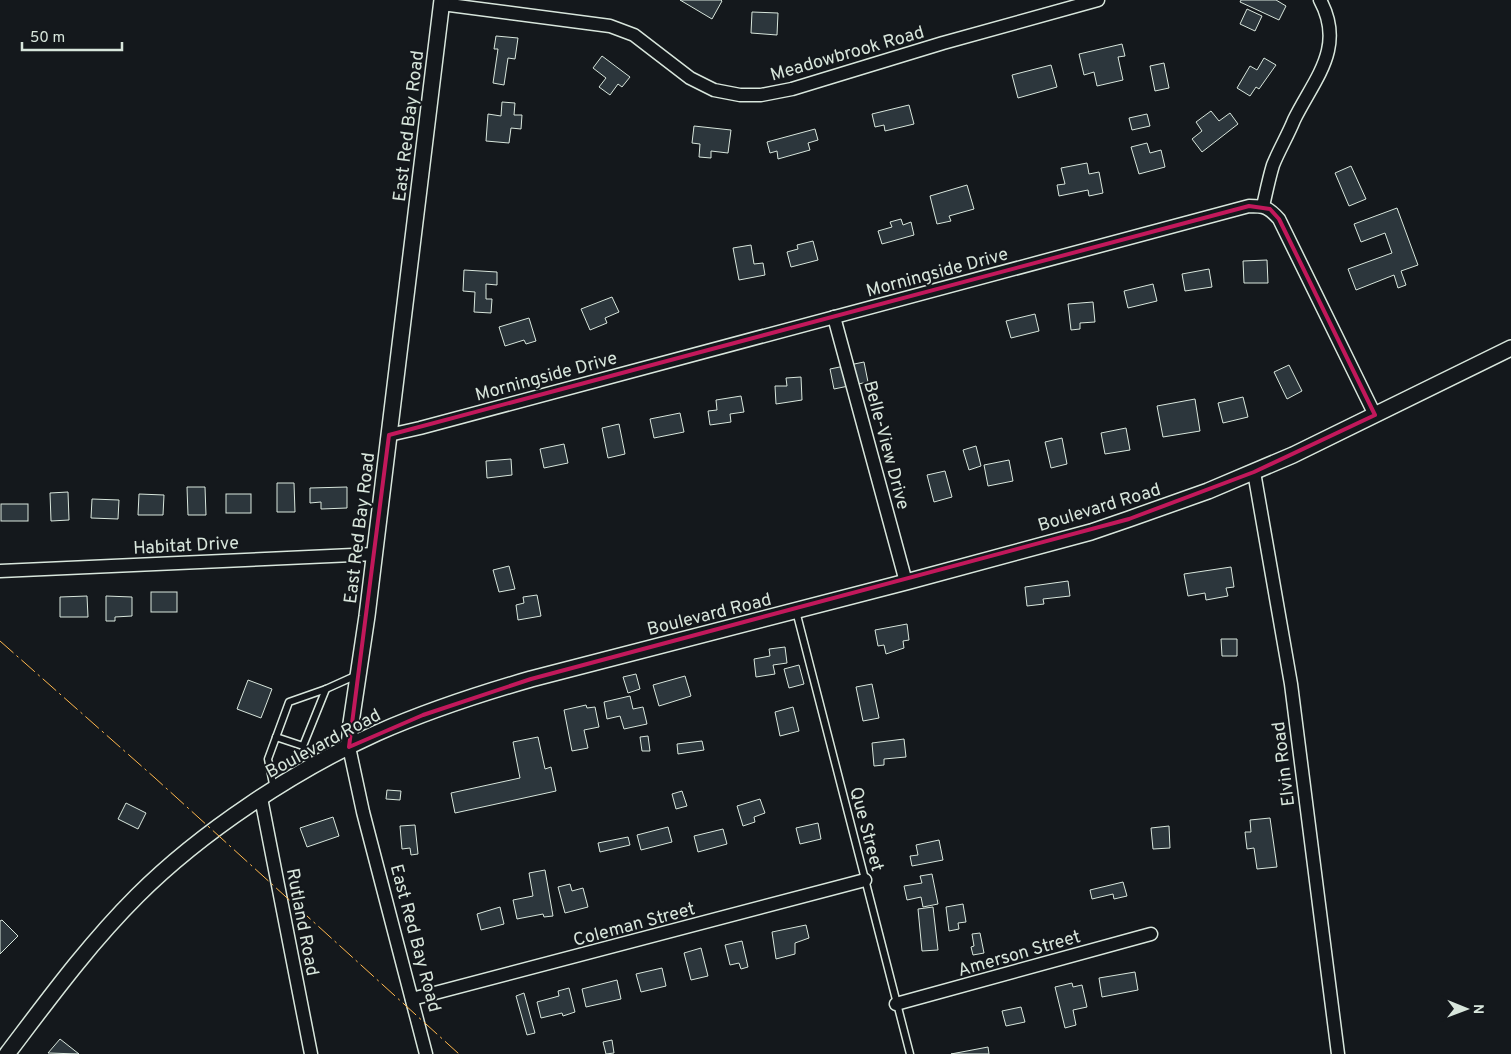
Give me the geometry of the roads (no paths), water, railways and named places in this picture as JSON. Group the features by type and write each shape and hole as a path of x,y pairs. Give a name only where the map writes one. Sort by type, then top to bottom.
{"street":[{"name":"Meadowbrook Road","path":"442,2 610,26 634,35 677,69 706,86 727,94 761,95 792,89 1098,0"},
{"path":"1320,0 1328,25 1328,53 1322,70 1298,113 1273,166 1263,206 1270,209 1278,219 1375,415"},
{"name":"East Red Bay Road","path":"426,1054 363,812 349,747 442,2"},
{"name":"Morningside Drive","path":"389,435 1249,206 1263,206"},
{"name":"Belle-View Drive","path":"834,317 906,582"},
{"name":"Boulevard Road","path":"7,1054 70,970 94,942 137,896 177,860 274,789 378,733 480,694 531,679 906,582 1098,529 1200,494 1293,455 1511,348"},
{"name":"Elvin Road","path":"1254,472 1291,684 1338,1054"},
{"name":"Habitat Drive","path":"0,570 374,554"},
{"name":"Rutland Road","path":"261,798 311,1054"},
{"name":"Coleman Street","path":"412,1000 865,880"},
{"name":"Amerson Street","path":"896,1004 1151,934"}],"lane":[{"name":"Que Street","path":"796,611 910,1054"},
{"path":"274,789 268,759 289,702 326,689 358,674"},
{"path":"313,767 304,746 326,689"},
{"path":"276,737 304,746"}]}
